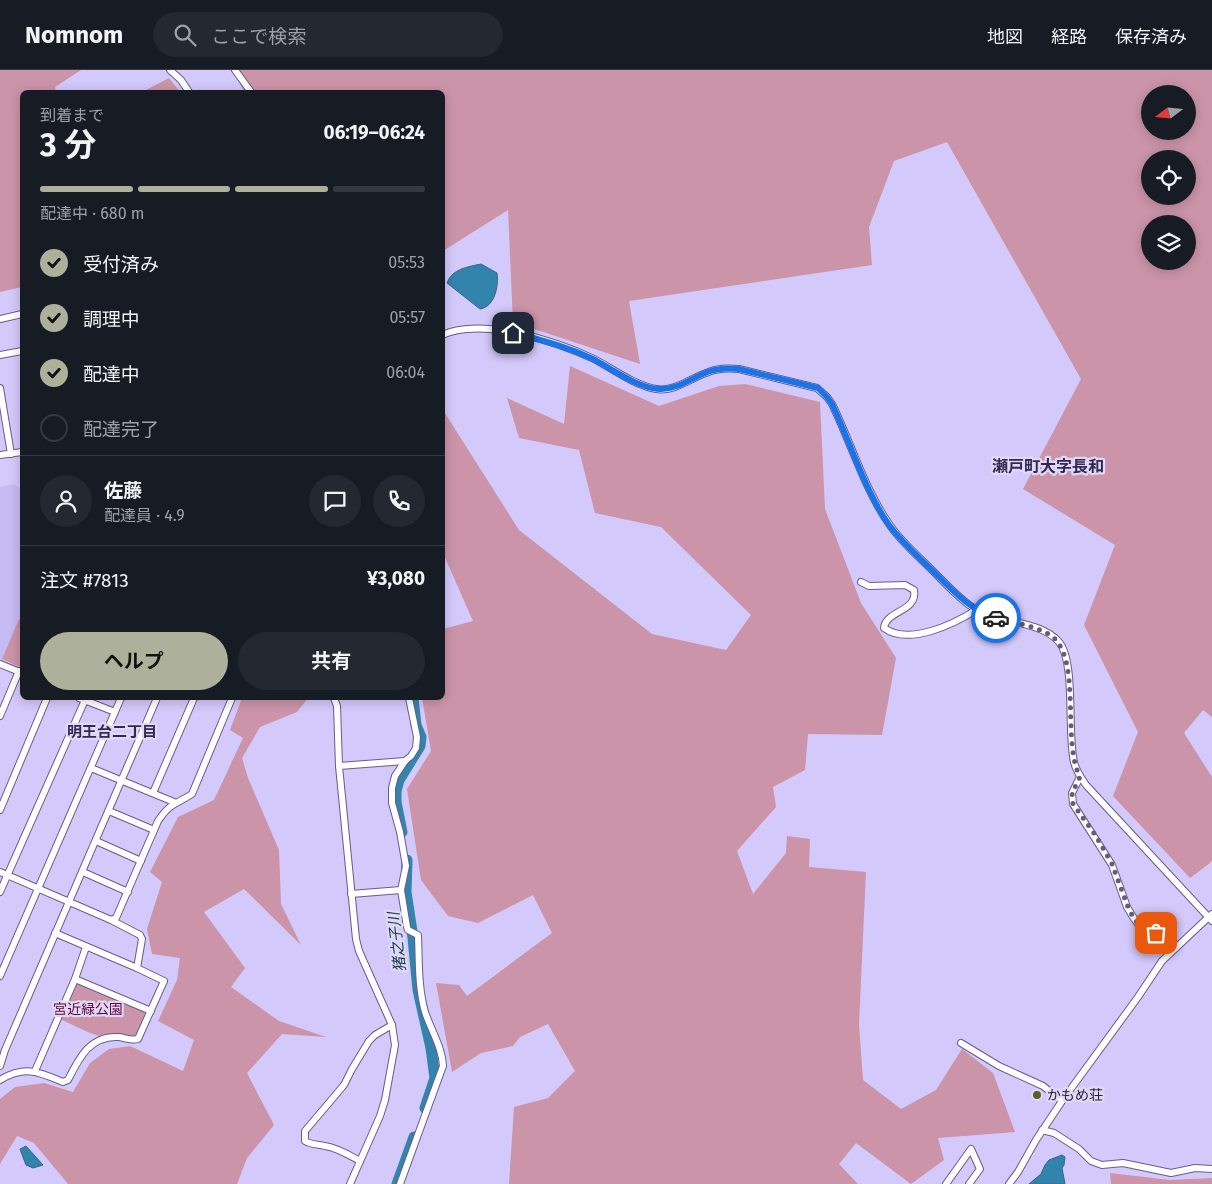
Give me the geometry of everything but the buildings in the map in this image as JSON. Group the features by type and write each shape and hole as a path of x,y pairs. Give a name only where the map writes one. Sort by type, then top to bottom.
{"street":[{"path":"235,70 250,90"},
{"path":"174,71 188,90"},
{"path":"0,319 20,314"},
{"path":"445,334 472,328 531,337 575,351 637,382 658,389 677,386 704,373 727,368 748,371 818,388 832,404 872,494 890,526 900,539 956,594 976,610 987,615 1044,631 1052,636 1063,648 1068,671 1072,752 1080,777 1211,918 1162,960 1138,997 1042,1130 1018,1172 1008,1184"},
{"path":"0,355 20,351"},
{"path":"0,388 11,454"},
{"path":"0,455 20,452"},
{"path":"861,582 869,586 905,585 914,590 914,599 910,604 888,619 884,625 884,628 888,631 899,634 922,633 942,627 960,620 976,610"},
{"path":"0,664 20,672"},
{"path":"0,716 20,674"},
{"path":"0,810 46,700"},
{"path":"0,892 82,700"},
{"path":"85,700 115,712"},
{"path":"0,976 120,700"},
{"path":"0,1066 2,1049 83,872 156,700"},
{"path":"152,793 193,700"},
{"path":"111,920 116,918 154,830 165,811 174,802 192,794 231,700"},
{"path":"334,700 356,939 359,951 392,1025 395,1044 385,1100 380,1116 350,1184"},
{"path":"400,1184 443,1066 443,1056 425,1011 422,996 418,935 411,932 401,890 406,866 400,832 392,803 392,788 395,776 404,761 411,756 416,748 417,737 409,700"},
{"path":"339,766 404,761"},
{"path":"91,768 174,802"},
{"path":"1080,777 1072,793 1073,804 1096,836 1112,864 1133,917 1138,924 1156,933 1170,953"},
{"path":"109,811 154,830"},
{"path":"96,841 141,861"},
{"path":"0,872 111,920 140,935 142,939 137,968"},
{"path":"83,872 128,892"},
{"path":"351,894 401,890"},
{"path":"0,1080 20,1072 35,1071 63,1082 68,1080 85,1050 95,1042 120,1037 134,1041 138,1039 164,981 55,933"},
{"path":"35,1071 75,978 86,947"},
{"path":"75,978 151,1011"},
{"path":"360,1161 341,1151 305,1142 305,1131 344,1086 352,1068 369,1041 392,1025"},
{"path":"961,1043 999,1066 1043,1086 1062,1102"},
{"path":"1042,1130 1054,1133 1079,1149 1091,1161 1102,1165 1123,1163 1171,1172 1195,1168 1212,1169"},
{"path":"946,1184 971,1149 980,1169 969,1184"}],"shaded area":[{"path":"14,484 20,489 20,668 0,660 0,487"}],"green space":[{"path":"0,70 81,70 55,87 56,90 20,90 20,287 0,292"},
{"path":"233,70 1212,70 1212,717 1203,710 1184,733 1212,777 1212,860 1210,863 1190,878 1113,796 1138,732 1084,625 1115,545 1023,489 1081,379 947,142 894,161 869,227 872,265 629,301 640,364 513,322 508,210 445,250 445,90 243,90"},
{"path":"169,78 178,90 146,90"},
{"path":"570,366 659,406 719,386 745,384 820,402 825,509 861,603 896,658 882,735 808,734 805,770 773,787 776,807 737,851 753,894 786,853 787,836 810,839 809,867 866,872 859,1024 863,1080 901,1109 936,1090 962,1049 993,1073 1015,1132 938,1138 944,1160 911,1184 856,1143 839,1164 858,1184 509,1184 514,1107 548,1098 575,1071 548,1024 520,1037 513,1046 481,1053 452,1072 436,983 459,985 467,996 552,933 533,895 478,923 448,916 421,880 407,789 431,751 422,700 445,700 445,628 473,621 445,558 445,413 519,530 652,634 726,650 751,615 661,527 595,513 579,450 519,438 507,398 564,424"},
{"path":"19,619 20,667 2,659"},
{"path":"241,700 306,700 297,712 260,727 242,758 248,778 279,850 281,904 301,945 244,889 204,912 245,968 231,987 279,1021 326,1037 282,1034 247,1073 274,1125 247,1158 237,1184 68,1184 34,1143 17,1136 0,1164 0,1099 15,1087 44,1083 73,1092 90,1063 109,1049 130,1046 183,1071 194,1040 158,1021 177,980 180,958 152,954 147,929 162,882 150,872 178,817 214,800 243,738 230,730"},
{"name":"宮近緑公園","path":"80,983 144,1012 146,1016 138,1036 132,1038 119,1034 101,1036 87,1032 60,1019 74,986"},
{"path":"1110,1173 1170,1180 1212,1178 1212,1184 1111,1184"}],"water":[{"path":"481,264 497,273 497,278 495,295 489,304 480,309 447,283 449,278 456,272"},
{"path":"26,1146 43,1165 33,1168 26,1165 20,1149"},
{"path":"1062,1155 1065,1157 1062,1168 1065,1184 1029,1184 1041,1174 1049,1160"}],"waterway":[{"name":"猪之子川","path":"402,832 396,802 396,791 399,780 420,746 421,737 416,725 413,700"},
{"name":"猪之子川","path":"407,860 406,892 418,990 431,1048 435,1078 425,1108"},
{"name":"猪之子川","path":"397,1184 414,1137"}],"way so far":[{"path":"996,618 1044,631 1059,642 1063,648 1068,671 1072,752 1080,777 1072,793 1073,804 1096,836 1112,864 1133,917 1138,924 1156,933"}],"place":[{"name":"かもめ荘","path":"1037,1095"}],"district":[{"name":"瀬戸町大字長和","path":"1048,466"},
{"name":"明王台二丁目","path":"112,732"}],"route":[{"path":"513,333 551,342 575,351 637,382 658,389 677,386 715,369 727,368 739,369 818,388 832,404 880,512 900,539 966,603 976,610 996,618"}]}
